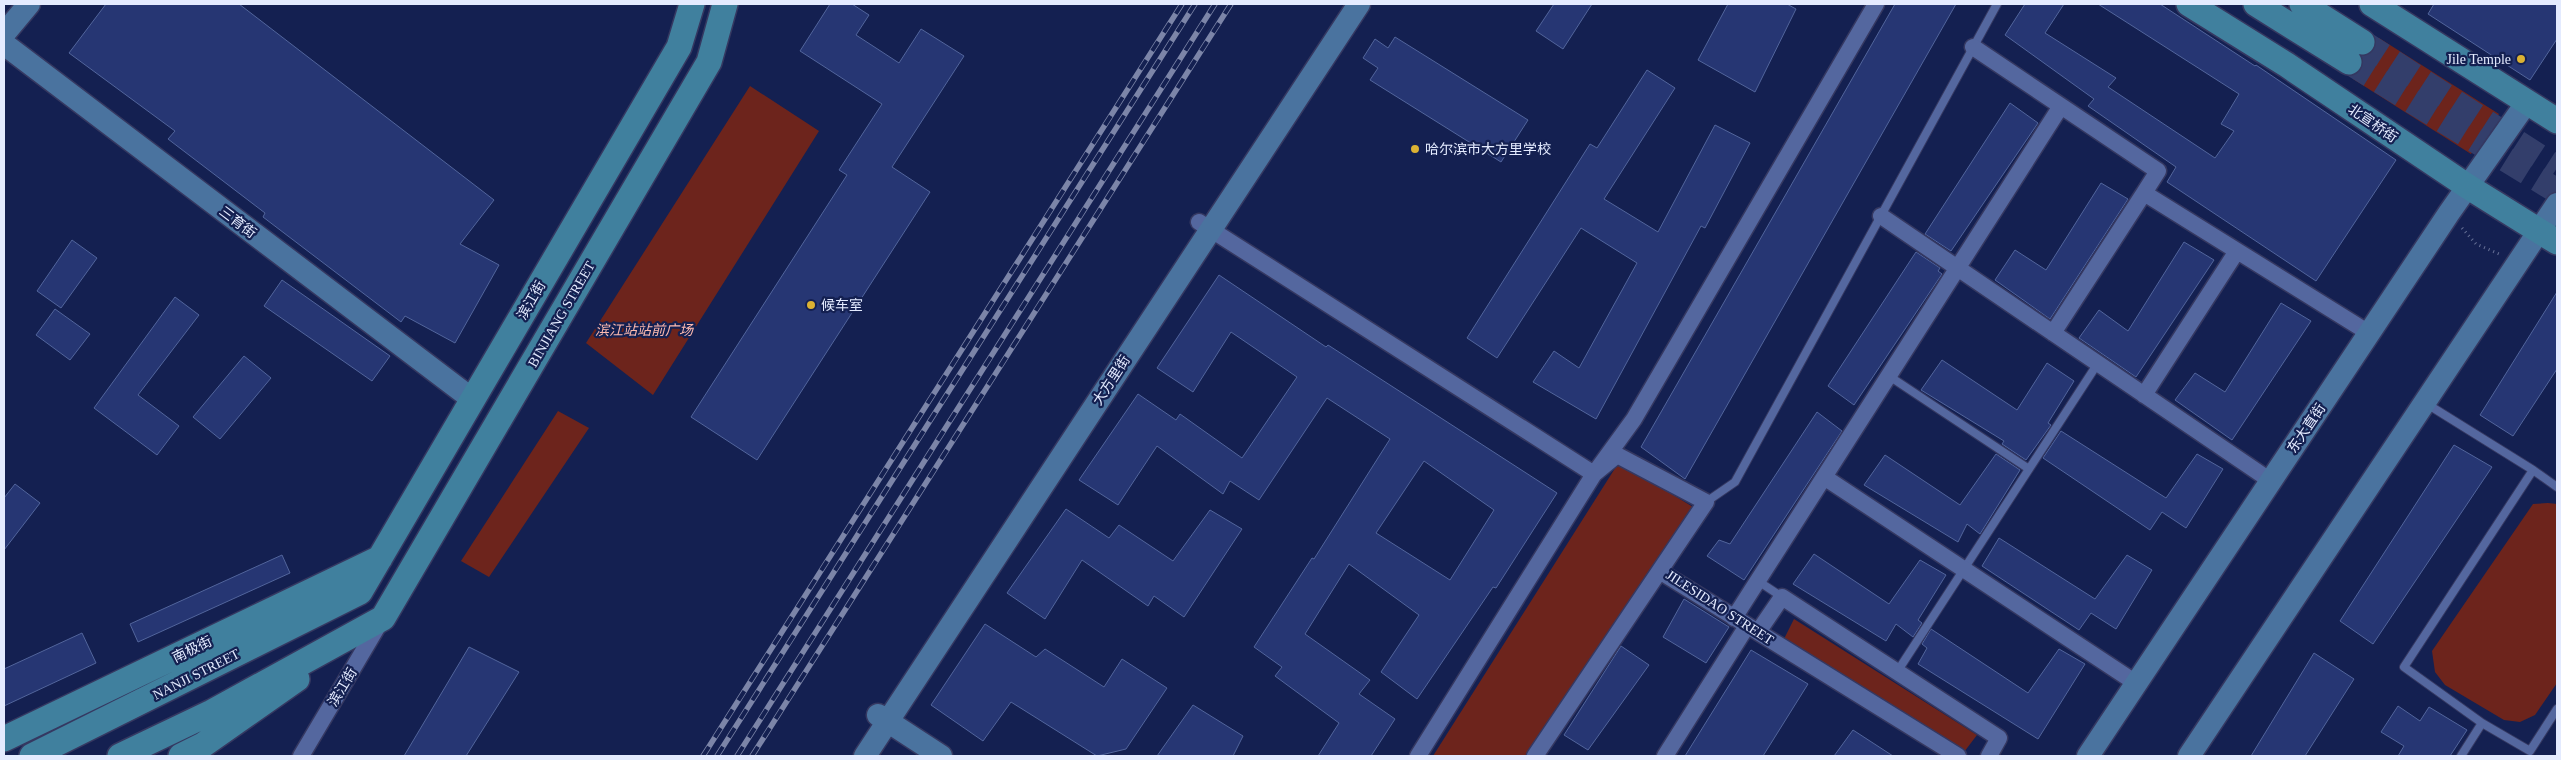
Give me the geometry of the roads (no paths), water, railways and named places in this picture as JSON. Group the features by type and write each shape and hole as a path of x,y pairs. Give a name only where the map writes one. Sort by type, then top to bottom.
{"main road":[{"path":"4,34 29,4"},
{"name":"滨江街","path":"360,592 679,47 692,4"},
{"name":"BINJIANG STREET","path":"383,618 709,62 725,4"},
{"name":"大方里街","path":"851,756 883,718 1205,225 1342,4"},
{"name":"大方里街","path":"1205,225 1359,4"},
{"name":"北宣桥街","path":"2189,4 2287,65 2467,186 2548,237"},
{"path":"2256,4 2356,52 2302,4"},
{"path":"2372,4 2557,121"},
{"name":"三育街","path":"4,44 472,399"},
{"name":"东大直街","path":"2088,756 2467,186 2527,102"},
{"path":"2189,756 2518,263 2548,237 2557,204"},
{"name":"南极街","path":"4,739 380,558"},
{"name":"NANJI STREET","path":"32,756 360,592"},
{"path":"120,756 212,712 383,618"},
{"path":"181,756 203,745 282,692 351,634"},
{"path":"883,718 942,756"},
{"name":"大方里街","path":"865,756 883,718"}],"street":[{"path":"1418,756 1594,474 1634,419 1876,4"},
{"path":"1973,47 2158,171 2053,333"},
{"path":"1665,756 1747,625 1758,581 2061,106"},
{"path":"2144,193 2369,334"},
{"path":"1880,216 2271,480"},
{"path":"1205,225 1594,474"},
{"path":"2144,395 2238,251"},
{"path":"1594,474 1617,455 1706,502"},
{"path":"1824,477 2136,683"},
{"name":"JILESIDAO STREET","path":"1706,502 1661,572 1958,756"},
{"path":"1535,756 1661,572"},
{"path":"1747,625 1782,597 1999,738 1989,756"},
{"name":"滨江街","path":"301,756 383,618"}],"lane":[{"path":"1706,502 1735,482 1996,4"},
{"path":"1897,672 2098,364"},
{"path":"1889,376 2029,469"},
{"path":"2425,403 2557,487"},
{"path":"2533,470 2404,667 2482,723 2530,751 2557,709"},
{"path":"1758,581 1782,597"},
{"path":"2461,756 2482,723"}],"tunnel":[{"path":"2362,42 2557,168"},
{"path":"2349,62 2557,191"}],"railway":[{"path":"703,756 1182,4"},
{"path":"717,756 1195,4"},
{"path":"737,756 1215,4"},
{"path":"752,756 1231,4"}],"place":[{"name":"Jile Temple","path":"2521,59"},
{"name":"哈尔滨市大方里学校","path":"1415,149"},
{"name":"候车室","path":"811,305"}],"park label":[{"name":"滨江站站前广场","path":"644,330"}]}
